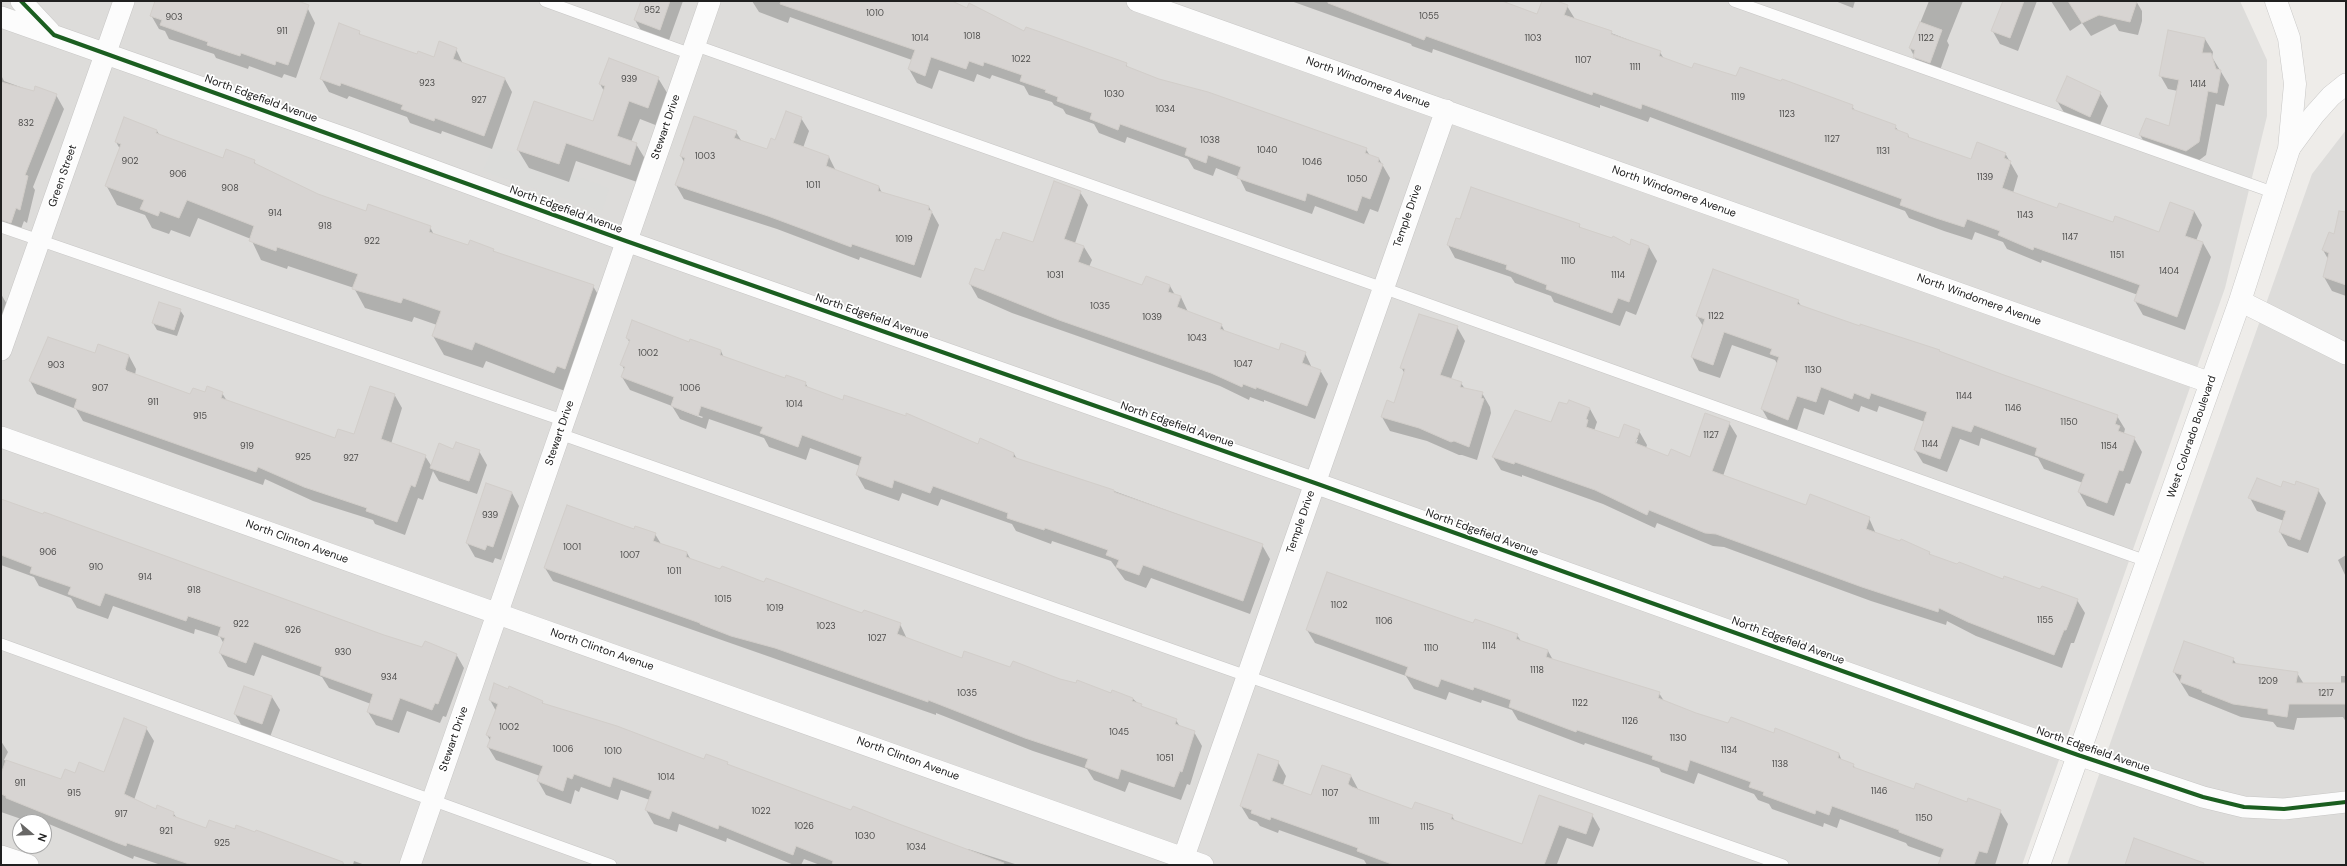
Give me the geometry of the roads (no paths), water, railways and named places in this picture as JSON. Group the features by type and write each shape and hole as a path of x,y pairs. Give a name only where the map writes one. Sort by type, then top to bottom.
{"street":[{"name":"North Edgefield Avenue","path":"21,1 54,35"},
{"name":"Green Street","path":"1,350 124,1"},
{"name":"Stewart Drive","path":"410,865 710,1"},
{"name":"North Windomere Avenue","path":"1136,1 2211,383"},
{"name":"West Colorado Boulevard","path":"2040,865 2078,755 2149,562 2240,301 2289,150 2295,84 2289,38 2276,1"},
{"name":"North Edgefield Avenue","path":"1,17 106,53 626,241 1315,483 2078,755 2203,797 2244,807 2284,809 2346,802"},
{"path":"2289,150 2314,115 2331,96 2346,84"},
{"name":"Temple Drive","path":"1182,862 1446,110"},
{"path":"2240,301 2346,354"},
{"name":"North Clinton Avenue","path":"1,437 496,614 706,686 1182,862 1203,865"},
{"path":"1,856 28,865"}],"lane":[{"path":"545,1 692,50 1383,288 2149,562"},
{"path":"1734,1 2275,193"},
{"path":"1,227 563,428 1247,677 1783,865"},
{"path":"1,644 611,865"}]}
